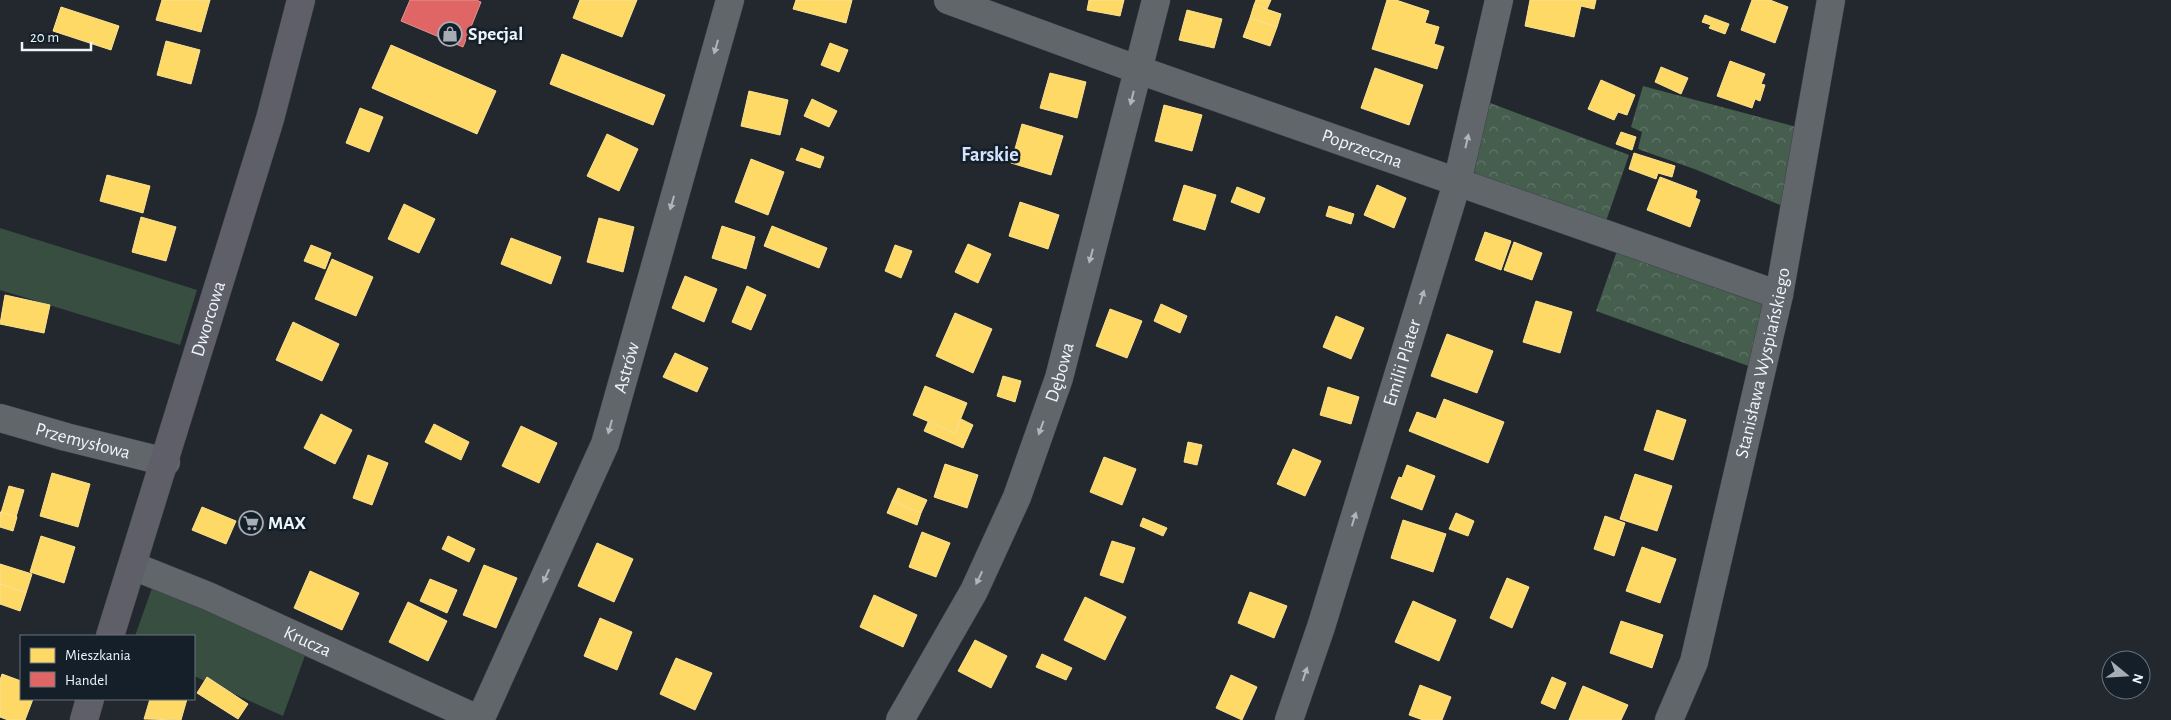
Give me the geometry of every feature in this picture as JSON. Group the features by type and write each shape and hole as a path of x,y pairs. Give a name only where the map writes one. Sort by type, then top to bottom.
{"main road":[{"name":"Dworcowa","path":"110,635 166,462 270,119 301,0"},
{"path":"84,720 90,700"}],"street":[{"name":"Astrów","path":"480,720 605,444 730,0"},
{"name":"Poprzeczna","path":"948,0 1457,183 1779,295"},
{"name":"Dębowa","path":"900,720 974,590 1017,497 1059,378 1156,0"},
{"name":"Emilii Plater","path":"1289,720 1321,627 1457,183 1499,0"},
{"name":"Stanisława Wyspiańskiego","path":"1669,720 1694,662 1779,295 1832,0"},
{"name":"Przemysłowa","path":"0,418 166,462"},
{"name":"Krucza","path":"133,566 208,596 480,720"}],"green space":[{"path":"1643,86 1808,130 1785,207 1697,170 1638,149 1642,132 1631,127"},
{"path":"1485,101 1629,155 1605,224 1480,178 1471,168"},
{"path":"0,228 197,290 180,345 0,290"},
{"path":"1618,248 1772,300 1754,368 1596,311"},
{"path":"152,588 307,650 283,716 195,676 195,635 135,635"}],"building: Mieszkania":[{"path":"162,0 210,0 201,32 156,20"},
{"path":"580,0 637,0 622,37 573,18"},
{"path":"796,0 852,0 846,23 793,9"},
{"path":"1089,0 1124,0 1120,16 1087,10"},
{"path":"1256,0 1271,0 1267,9 1254,5"},
{"path":"1387,0 1396,0 1429,11 1425,23 1439,27 1434,44 1444,47 1437,69 1372,49"},
{"path":"1530,0 1596,0 1594,9 1581,6 1574,37 1525,26"},
{"path":"1752,0 1770,0 1788,7 1775,43 1741,30"},
{"path":"1254,5 1281,14 1277,27 1250,18"},
{"path":"61,7 119,26 111,50 53,31"},
{"path":"1187,10 1222,19 1214,48 1179,40"},
{"path":"1705,15 1729,24 1725,34 1709,28 1711,25 1702,22"},
{"path":"1250,18 1277,27 1270,46 1243,37"},
{"path":"166,41 200,50 191,84 157,75"},
{"path":"830,43 848,50 839,72 821,65"},
{"path":"391,45 496,91 477,134 372,88"},
{"path":"562,54 665,95 653,125 550,84"},
{"path":"1730,61 1765,74 1761,84 1765,85 1760,101 1755,99 1752,108 1717,96"},
{"path":"1661,67 1688,78 1681,94 1655,82"},
{"path":"1375,68 1423,85 1409,125 1361,108"},
{"path":"1050,73 1086,82 1077,118 1040,108"},
{"path":"1601,80 1635,95 1627,115 1618,112 1614,120 1588,109"},
{"path":"749,91 788,100 780,135 741,126"},
{"path":"812,99 837,111 829,127 804,116"},
{"path":"1164,105 1202,115 1192,151 1155,141"},
{"path":"360,108 383,117 369,152 346,143"},
{"path":"1022,124 1063,136 1051,175 1011,163"},
{"path":"1621,132 1636,137 1632,150 1616,144"},
{"path":"607,134 638,149 619,191 587,176"},
{"path":"801,148 824,157 820,168 796,160"},
{"path":"1634,153 1675,166 1672,177 1658,173 1656,179 1629,169"},
{"path":"751,159 784,172 768,215 735,202"},
{"path":"107,175 150,186 143,213 100,201"},
{"path":"1660,177 1697,191 1695,198 1700,200 1690,227 1647,210"},
{"path":"1184,185 1216,195 1205,230 1173,220"},
{"path":"1377,185 1406,198 1394,228 1364,215"},
{"path":"1237,187 1265,198 1259,213 1231,202"},
{"path":"1020,202 1059,215 1048,249 1009,236"},
{"path":"404,204 435,219 419,253 388,239"},
{"path":"1329,206 1354,214 1351,224 1326,216"},
{"path":"141,217 176,227 166,261 132,252"},
{"path":"599,218 634,227 623,272 587,262"},
{"path":"722,226 755,237 746,269 712,258"},
{"path":"772,226 827,248 819,268 764,246"},
{"path":"1485,232 1511,241 1501,270 1475,260"},
{"path":"511,238 561,257 551,284 501,264"},
{"path":"1514,242 1542,253 1532,280 1504,270"},
{"path":"968,244 991,254 978,283 955,272"},
{"path":"311,245 331,253 325,269 304,261"},
{"path":"895,245 912,251 901,278 885,271"},
{"path":"332,259 373,277 356,316 315,299"},
{"path":"685,276 717,289 704,322 672,308"},
{"path":"747,286 766,295 751,330 732,322"},
{"path":"5,295 50,305 44,333 0,324"},
{"path":"1536,301 1572,312 1560,353 1523,342"},
{"path":"1161,304 1187,316 1180,333 1154,321"},
{"path":"1110,309 1142,321 1127,358 1096,346"},
{"path":"955,313 992,329 973,373 936,356"},
{"path":"1336,316 1364,328 1351,359 1323,347"},
{"path":"293,322 339,344 322,381 276,360"},
{"path":"1447,334 1493,351 1477,393 1431,376"},
{"path":"675,353 708,368 697,392 663,377"},
{"path":"1003,376 1021,381 1015,402 997,396"},
{"path":"925,386 967,403 955,433 913,415"},
{"path":"1328,387 1359,397 1351,424 1320,415"},
{"path":"1444,399 1504,422 1488,463 1409,431 1417,412 1436,419"},
{"path":"1657,410 1686,420 1673,460 1644,450"},
{"path":"321,414 352,430 335,464 304,448"},
{"path":"961,419 973,425 963,448 924,431 928,422 955,433"},
{"path":"434,424 469,442 461,460 425,442"},
{"path":"521,426 557,443 539,483 502,466"},
{"path":"1188,442 1202,445 1197,465 1184,462"},
{"path":"1293,449 1321,461 1305,496 1277,484"},
{"path":"368,455 388,463 372,505 353,498"},
{"path":"1104,457 1136,469 1122,505 1090,492"},
{"path":"945,464 978,475 967,508 934,497"},
{"path":"1407,465 1435,476 1422,510 1391,498 1399,477 1402,478"},
{"path":"52,473 90,484 78,527 40,516"},
{"path":"1635,474 1672,486 1657,531 1620,519"},
{"path":"9,486 24,490 16,517 1,513"},
{"path":"898,488 927,500 921,513 892,501"},
{"path":"892,501 921,513 917,525 887,513"},
{"path":"202,507 236,521 226,544 192,530"},
{"path":"0,512 17,517 13,531 0,527"},
{"path":"1456,513 1474,521 1468,536 1449,529"},
{"path":"1605,516 1625,523 1614,556 1594,549"},
{"path":"1143,518 1167,528 1163,536 1140,526"},
{"path":"1403,520 1446,534 1433,572 1391,558"},
{"path":"922,532 950,543 936,577 909,567"},
{"path":"41,536 75,547 64,583 30,572"},
{"path":"448,536 475,549 469,562 442,549"},
{"path":"1112,541 1135,548 1123,583 1100,575"},
{"path":"597,543 633,559 614,602 578,586"},
{"path":"1642,547 1676,559 1660,603 1626,591"},
{"path":"0,564 32,574 26,593 0,584"},
{"path":"484,565 517,578 496,628 463,615"},
{"path":"310,571 359,593 342,630 294,608"},
{"path":"1507,578 1529,587 1512,628 1490,618"},
{"path":"430,579 457,590 447,613 420,601"},
{"path":"0,584 26,593 20,611 0,604"},
{"path":"1250,592 1287,606 1274,638 1238,623"},
{"path":"874,595 917,615 903,647 860,627"},
{"path":"1085,597 1126,617 1105,660 1064,640"},
{"path":"1413,601 1456,620 1439,661 1395,642"},
{"path":"408,602 447,621 428,661 389,642"},
{"path":"600,618 632,632 617,670 584,656"},
{"path":"1621,621 1663,635 1652,668 1610,653"},
{"path":"975,640 1007,656 991,688 958,671"},
{"path":"1042,654 1072,668 1066,680 1036,667"},
{"path":"676,658 712,673 695,710 660,694"},
{"path":"2,674 20,681 20,700 33,700 25,720 8,720 0,717 0,680"},
{"path":"1231,675 1257,687 1242,720 1216,708"},
{"path":"207,677 248,704 238,719 197,693"},
{"path":"1552,677 1566,683 1555,709 1541,703"},
{"path":"1420,685 1451,697 1442,720 1423,720 1409,715"},
{"path":"1583,686 1628,705 1621,720 1569,720"},
{"path":"150,700 187,700 181,720 144,719"}],"building: Handel":[{"name":"Specjal","path":"410,0 476,0 481,2 463,47 401,21"}],"place":[{"name":"Specjal","path":"450,34"},
{"name":"MAX","path":"251,523"}],"district":[{"name":"Farskie","path":"990,155"}]}
